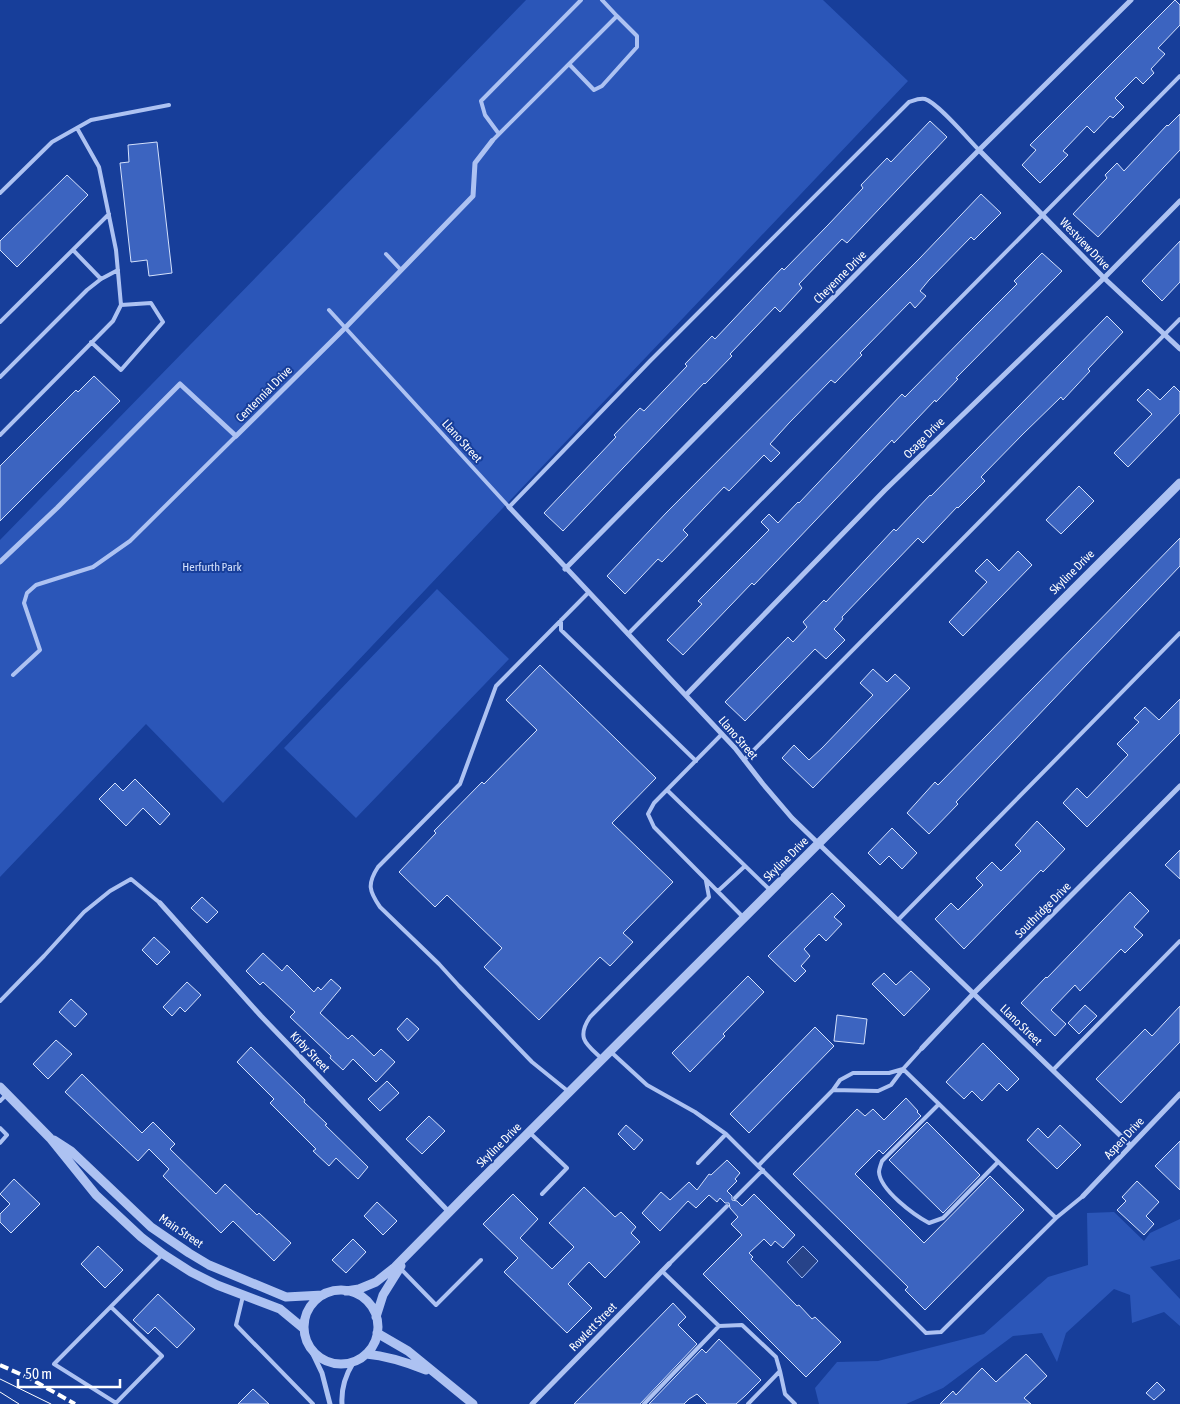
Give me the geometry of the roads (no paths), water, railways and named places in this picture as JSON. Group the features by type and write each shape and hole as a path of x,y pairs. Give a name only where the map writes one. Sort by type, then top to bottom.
{"street":[{"name":"Cheyenne Drive","path":"565,569 979,150 1131,0"},
{"name":"Centennial Drive","path":"1,560 57,508 180,384 236,436 346,327 472,196 475,163 492,141"},
{"name":"Westview Drive","path":"979,150 1104,278 1180,349"},
{"name":"Osage Drive","path":"686,695 885,490 1104,278 1180,201"},
{"name":"Skyline Drive","path":"346,1291 359,1289 376,1282 396,1267 819,844 960,700 1180,483"},
{"name":"Llano Street","path":"509,506 565,569 722,734 792,818 1130,1145"},
{"name":"Southridge Drive","path":"922,1048 1180,786"},
{"name":"Kirby Street","path":"160,903 261,1016 449,1212"},
{"name":"Main Street","path":"3,1090 50,1138 96,1195 162,1254 217,1285 280,1309 304,1328"},
{"name":"Aspen Drive","path":"1083,1196 1180,1094"},
{"name":"Main Street","path":"50,1138 71,1151 151,1227 209,1265 286,1297 323,1295 337,1290 346,1291"},
{"name":"Skyline Drive","path":"376,1318 383,1296 410,1253"},
{"name":"Rowlett Street","path":"532,1404 669,1264"},
{"path":"311,1350 319,1358 330,1363 341,1364 352,1363 366,1354 373,1345 377,1334 376,1318 372,1308 356,1294 346,1291"},
{"path":"323,1295 313,1302 306,1314 304,1335 322,1373 330,1404"},
{"path":"377,1334 408,1351 473,1404"},
{"path":"366,1354 407,1362 436,1374"},
{"path":"342,1404 344,1381 352,1363"}],"lane":[{"path":"499,134 485,115 481,101 581,0"},
{"path":"569,64 594,90 602,86 637,47 636,36 602,0"},
{"path":"492,141 617,16"},
{"path":"628,634 1180,76"},
{"path":"509,506 650,361 910,102 919,98 927,100 937,107 979,150"},
{"path":"0,194 52,142 91,120 169,104"},
{"path":"0,434 113,321 121,305 116,250 99,166 77,128"},
{"path":"0,322 109,214"},
{"path":"73,250 101,279"},
{"path":"386,254 401,270"},
{"path":"0,377 87,290 101,279 118,270"},
{"path":"91,342 121,370 163,322 151,302 121,305"},
{"name":"Llano Street","path":"329,310 509,506"},
{"path":"744,760 1180,319"},
{"path":"13,675 40,650 24,603 27,593 36,585 93,567 130,541 236,436"},
{"path":"569,1092 532,1062 439,964 380,907 370,888 371,877 378,867 460,784 496,686 588,593"},
{"path":"561,620 561,630 696,761"},
{"path":"898,920 1180,634"},
{"path":"722,734 654,803 648,814 654,827 744,918"},
{"path":"667,790 771,891"},
{"path":"718,892 745,866"},
{"path":"0,1001 84,912 110,891 131,879 160,903"},
{"path":"602,1059 586,1043 583,1035 584,1026 590,1017 708,897 706,879"},
{"path":"1053,1070 1180,941"},
{"path":"833,1090 878,1090 891,1085 922,1048"},
{"path":"610,1052 623,1066 647,1085 695,1112 726,1134 926,1333 941,1332 1056,1218 1083,1196"},
{"path":"758,1165 833,1090 840,1080 853,1073 889,1073 903,1069"},
{"path":"903,1069 1056,1218"},
{"path":"0,1101 3,1090"},
{"path":"939,1104 882,1161 879,1172 883,1185 916,1216 928,1223 943,1218 998,1162"},
{"path":"0,1128 7,1135 0,1142"},
{"path":"529,1132 567,1168 542,1194"},
{"path":"698,1163 726,1134"},
{"path":"734,1198 763,1170"},
{"path":"669,1264 727,1206"},
{"path":"111,1306 162,1356 116,1403 54,1364 162,1254"},
{"path":"400,1268 436,1305 481,1260"},
{"path":"662,1271 719,1326"},
{"path":"244,1295 236,1325 313,1404"},
{"path":"644,1404 719,1326 742,1325 776,1357 785,1394 795,1404"},
{"path":"748,1404 780,1371"}],"tram line":[{"path":"0,1379 51,1404"},
{"path":"0,1392 19,1404"}],"railway":[{"path":"0,1365 29,1378 75,1404"}],"park label":[{"name":"Herfurth Park","path":"212,567"}]}
